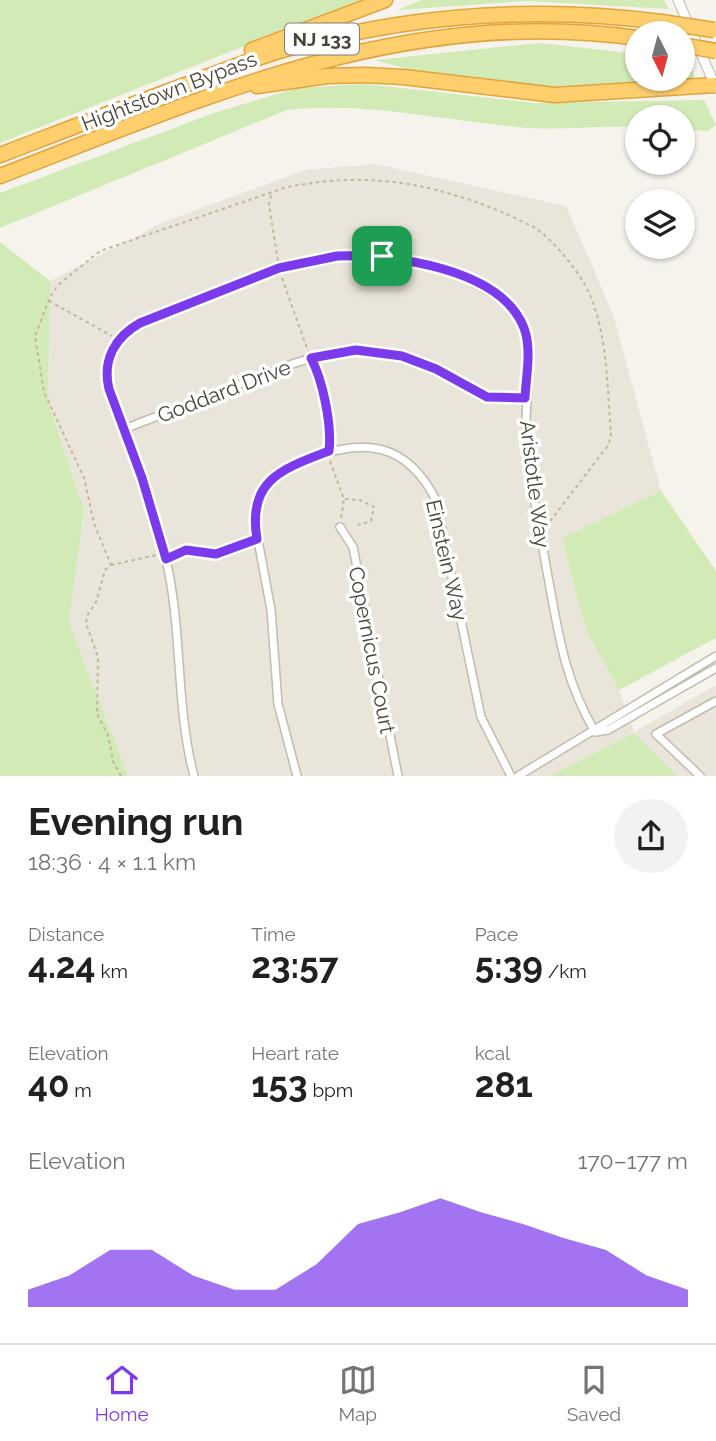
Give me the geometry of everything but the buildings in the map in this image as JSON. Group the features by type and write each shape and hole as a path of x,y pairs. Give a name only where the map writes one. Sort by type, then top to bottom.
{"highway":[{"path":"121,109 257,48 385,0"},
{"name":"Hightstown Bypass","path":"0,155 266,55 384,26 519,12 597,14 715,31"},
{"name":"Hightstown Bypass","path":"0,176 297,66 422,40 520,31 625,37"},
{"path":"695,47 716,51"},
{"path":"192,103 261,85 353,75 403,76 555,95 715,86"}],"street":[{"path":"678,0 715,86"},
{"name":"Aristotle Way","path":"118,340 140,323 279,268 337,256 382,256 423,263 466,278 504,301 524,329 527,343 525,398 533,495 565,670 579,704 595,732"},
{"path":"118,340 109,357 107,379 142,478 165,556 177,624 184,727 194,776"},
{"name":"Goddard Drive","path":"124,429 311,358 356,350 402,356 436,369 487,397 525,398"},
{"name":"Einstein Way","path":"297,776 278,704 273,628 257,539 255,509 258,497 273,477 329,451 359,446 391,453 410,464 429,486 436,500 481,717 511,776"},
{"name":"Copernicus Court","path":"340,527 353,547 398,776"},
{"path":"518,776 595,732 604,722 716,656"},
{"path":"595,732 608,730 716,668"},
{"path":"700,776 656,734 716,701"}],"path":[{"path":"271,193 269,204 279,268 311,358 319,373 326,403 329,451 344,499 340,527"},
{"path":"48,301 118,340"},
{"path":"344,499 360,500 374,507 371,521 358,525"},
{"path":"111,565 186,550 216,554 257,539"}],"shaded area":[{"path":"375,164 566,206 613,314 661,491 562,538 585,628 619,690 634,732 716,685 716,776 677,776 634,733 550,776 128,776 69,623 84,510 48,401 50,281 164,222 305,170"}],"green space":[{"path":"0,0 361,0 0,143"},
{"path":"421,0 664,0 669,9 526,1 398,10"},
{"path":"540,43 625,53 625,84 570,88 425,74 375,60"},
{"path":"365,84 535,103 704,100 716,125 708,131 695,130 695,105 625,105 625,127 529,128 378,110 287,110 0,228 0,193 214,113 297,88"},
{"path":"0,242 50,281 48,401 84,510 69,623 128,776 0,776"},
{"path":"661,491 716,571 716,638 619,690 585,628 562,538"},
{"path":"634,733 677,776 550,776"}],"route":[{"path":"337,256 382,256 423,263 466,278 498,296 509,306 524,329 527,343 525,398 487,397 422,362 383,352 356,350 311,358 319,373 326,403 329,451 281,471 265,486 255,509 257,539 216,554 186,550 166,559 142,478 109,389 107,364 112,350 129,329 140,323 279,268 337,256"}]}
